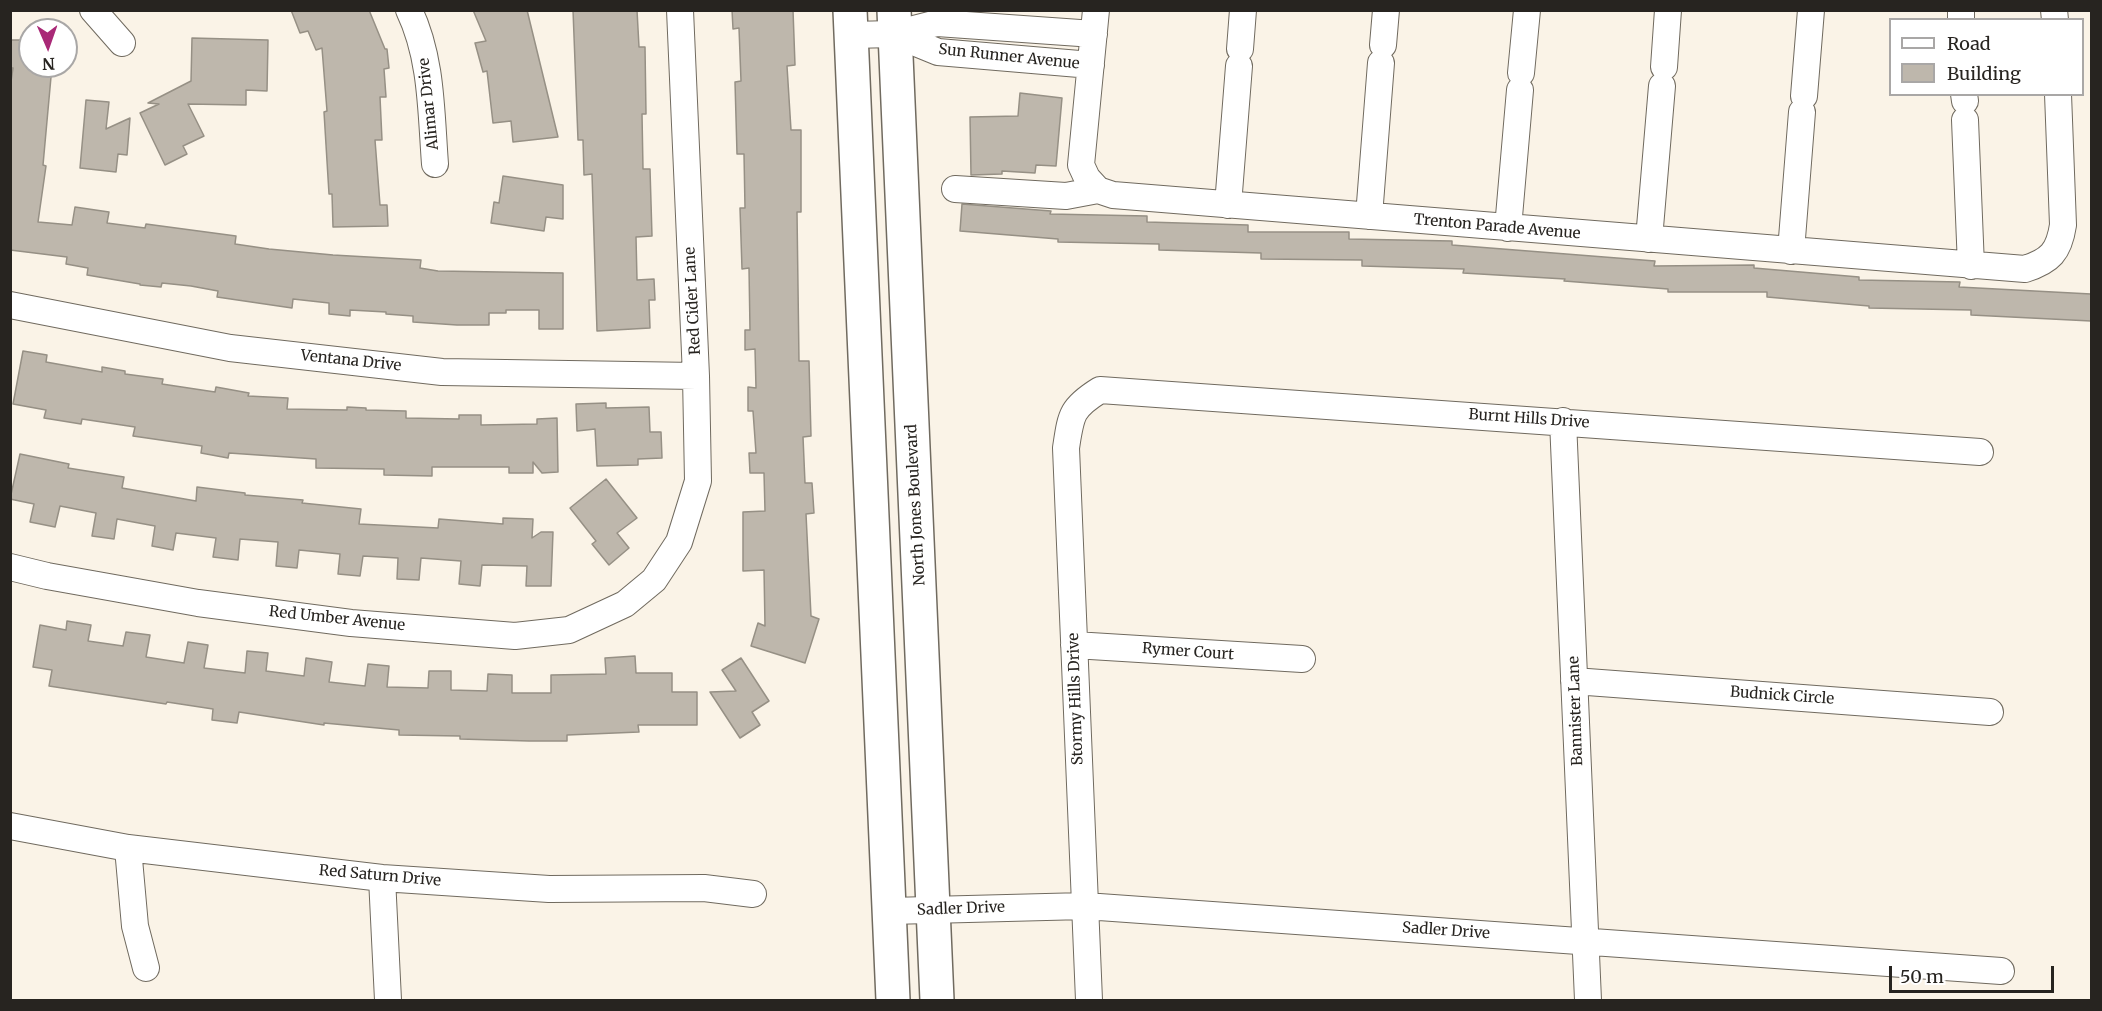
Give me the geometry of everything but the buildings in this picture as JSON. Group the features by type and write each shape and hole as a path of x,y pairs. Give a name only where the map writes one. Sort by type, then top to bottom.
{"main road":[{"name":"North Jones Boulevard","path":"894,22 938,1000"},
{"path":"851,23 893,1000"}],"street":[{"path":"93,10 122,43"},
{"name":"Alimar Drive","path":"409,10 417,27 427,65 435,164"},
{"name":"Red Cider Lane","path":"654,580 679,542 698,481 696,376 680,10"},
{"path":"1228,205 1243,10"},
{"path":"1369,216 1386,10"},
{"path":"1508,228 1527,10"},
{"path":"1649,239 1668,10"},
{"path":"1791,251 1811,10"},
{"name":"Sun Runner Avenue","path":"894,22 938,52 1091,65"},
{"path":"1095,22 1081,165 1087,178 1098,190"},
{"name":"Sun Runner Avenue","path":"851,23 1095,22"},
{"name":"Trenton Parade Avenue","path":"955,189 1066,195 1098,190 1113,195 1228,205 2025,269 2039,265 2051,257 2061,238 2063,225 2058,96"},
{"path":"1965,105 1971,266"},
{"name":"Ventana Drive","path":"10,305 230,348 442,372 696,376"},
{"name":"Burnt Hills Drive","path":"1082,402 1100,390 1980,452"},
{"name":"Stormy Hills Drive","path":"1082,402 1070,418 1066,448 1089,1000"},
{"name":"Bannister Lane","path":"1563,421 1588,1000"},
{"name":"Red Umber Avenue","path":"10,567 47,576 198,603 351,622 515,636 569,630 625,604 654,580"},
{"name":"Rymer Court","path":"1074,645 1302,660"},
{"name":"Budnick Circle","path":"1574,681 1990,712"},
{"name":"Red Saturn Drive","path":"10,825 128,848 382,878 549,889 704,888 753,894"},
{"path":"128,848 135,926 146,969"},
{"path":"382,878 388,1000"},
{"name":"Sadler Drive","path":"890,911 1085,906 2001,971"}]}
